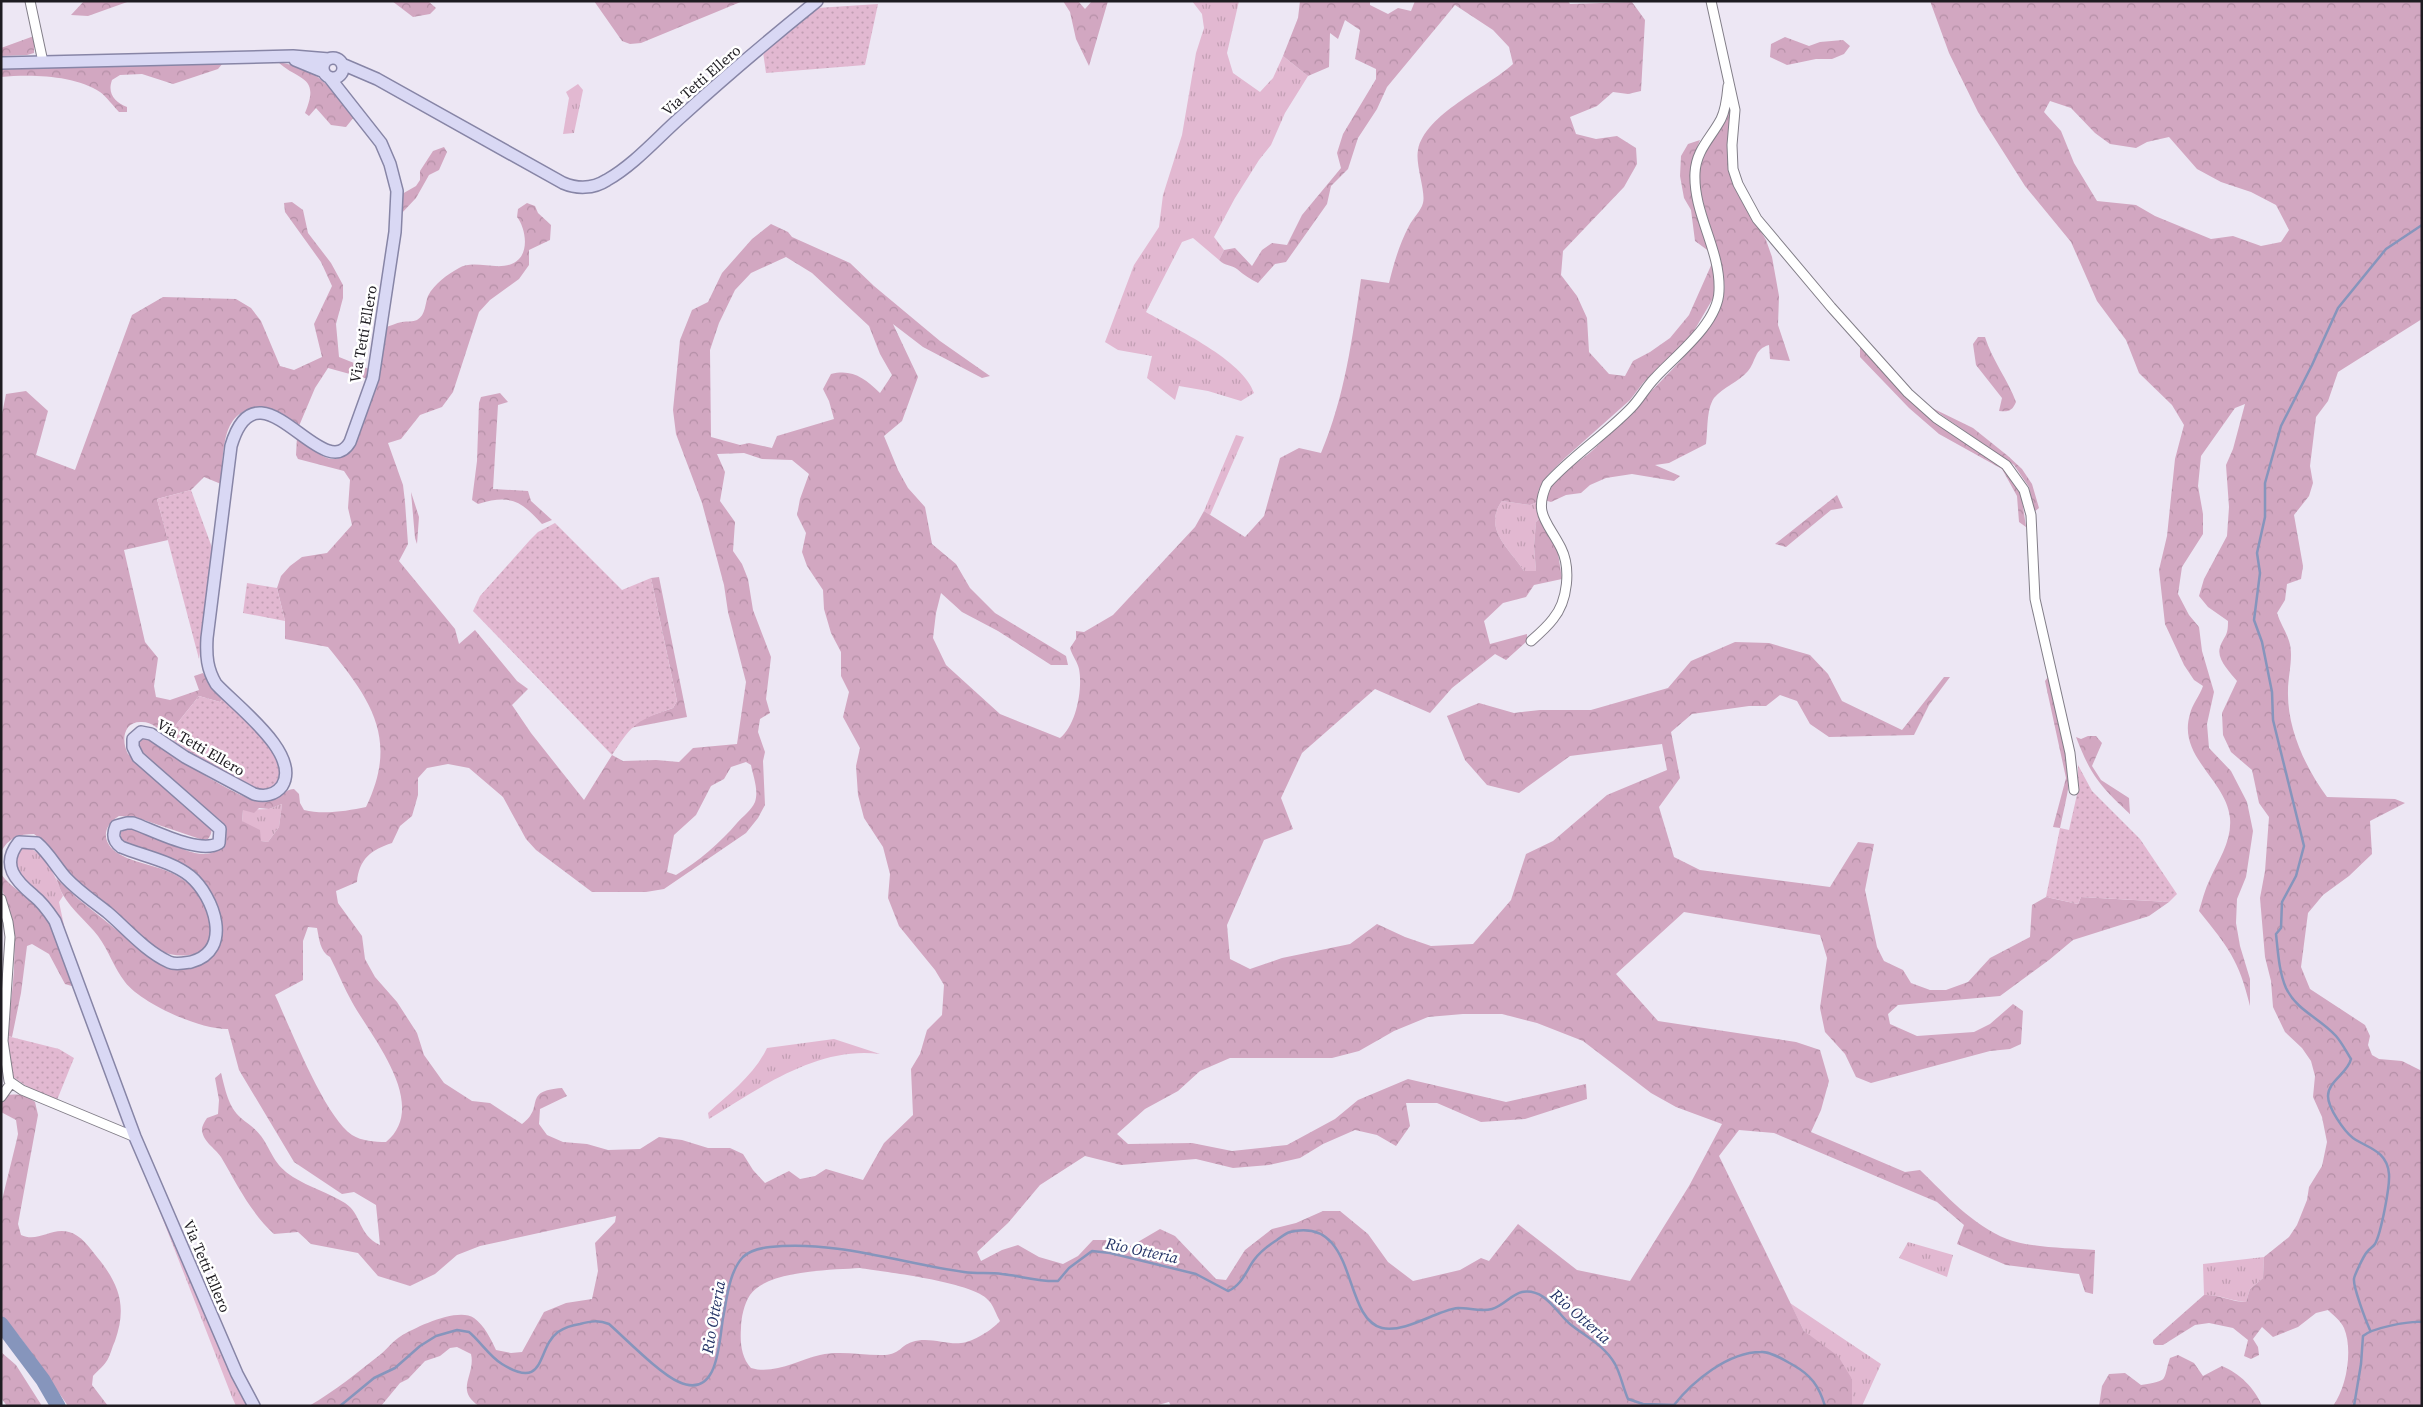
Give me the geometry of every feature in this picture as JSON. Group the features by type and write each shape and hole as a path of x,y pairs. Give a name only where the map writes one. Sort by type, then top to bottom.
{"main road":[{"name":"Via Tetti Ellero","path":"281,57 335,72 364,74 563,183 576,187 592,186 607,180 631,163 730,73 817,1"},
{"name":"Via Tetti Ellero","path":"1,63 281,57 337,59 335,72 344,96 382,143 397,191 395,232 372,378 350,442 343,450 337,452 322,450 287,423 274,416 261,413 250,416 242,421 231,446 206,657 211,676 216,684 278,749 286,763 285,780 275,792 261,796 185,757 152,734 142,732 133,738 135,752 216,822 221,836 219,843 213,846 201,847 127,823 116,826 113,835 114,841 121,847 173,866 196,882 208,897 216,920 217,932 210,950 204,957 190,962 174,963 167,960 150,949 74,886 37,843 19,842 12,847 6,862 6,869 12,879 34,896 55,921 135,1137 237,1374 254,1406"}],"street":[{"path":"30,1 43,62"},
{"path":"1710,1 1735,110 1732,145 1733,170 1747,203 1766,232 1908,394 1936,418 2006,465 2024,490 2030,515 2035,599 2063,718 2074,772 2074,790"},
{"path":"1531,641 1555,617 1564,598 1566,580 1566,565 1562,549 1542,511 1540,502 1547,484 1633,406 1654,379 1697,337 1716,305 1719,293 1716,261 1697,193 1695,175 1697,159 1703,145 1721,119 1725,107 1728,73"},
{"path":"1,899 8,922 10,937 3,1041 7,1076 11,1083 22,1090 135,1137"},
{"path":"1,1097 11,1083"}],"green space":[{"path":"84,1 130,1 88,16 71,15"},
{"path":"392,1 428,1 436,8 430,14 413,17"},
{"path":"594,1 743,1 641,43 630,44 622,41"},
{"path":"1063,1 1078,1 1085,9 1092,1 1108,1 1089,66 1076,39 1070,12"},
{"path":"1192,1 1239,1 1227,53 1233,73 1260,92 1273,78 1283,56 1308,76 1285,113 1271,145 1235,198 1214,237 1224,250 1219,260 1193,238 1182,242 1146,312 1207,346 1237,369 1254,393 1241,401 1208,391 1179,386 1175,400 1147,378 1152,356 1118,350 1105,342 1134,265 1159,227 1163,195 1182,135 1196,53 1204,28 1202,14"},
{"path":"1300,1 1370,1 1370,5 1388,14 1398,8 1411,11 1415,1 1568,1 1570,4 1632,2 1645,20 1641,91 1628,94 1613,92 1597,106 1570,117 1576,134 1596,139 1617,136 1636,148 1637,164 1624,187 1563,251 1561,275 1577,296 1587,318 1589,352 1609,374 1625,376 1633,361 1670,338 1689,315 1713,261 1715,295 1691,336 1643,383 1630,400 1548,475 1539,489 1537,502 1530,505 1502,501 1497,511 1496,530 1524,571 1536,571 1534,546 1536,522 1540,518 1558,553 1562,579 1534,585 1526,597 1503,603 1484,621 1490,644 1527,634 1527,641 1506,660 1495,654 1452,688 1430,713 1375,689 1302,753 1281,798 1293,829 1264,840 1227,925 1230,959 1250,969 1282,958 1350,944 1377,924 1431,946 1473,944 1511,900 1526,854 1553,841 1607,795 1667,770 1662,744 1570,756 1519,793 1487,785 1465,760 1447,716 1479,703 1514,713 1540,710 1591,710 1668,688 1691,661 1735,642 1769,643 1810,655 1828,674 1842,701 1902,730 1944,677 1950,677 1929,705 1914,735 1829,737 1810,724 1797,701 1780,695 1766,706 1749,706 1692,714 1671,732 1680,778 1659,807 1674,857 1700,870 1830,887 1858,842 1874,844 1865,890 1877,947 1884,961 1903,970 1911,983 1930,990 1946,990 1968,982 1990,958 2030,937 2032,905 2046,897 2078,904 2081,897 2169,902 2149,916 2073,940 2000,996 1898,1005 1888,1014 1890,1024 1917,1036 1974,1032 1990,1024 2013,1004 2023,1011 2021,1044 2010,1049 1990,1051 1871,1083 1856,1077 1845,1054 1825,1032 1820,1008 1827,958 1820,935 1684,912 1616,974 1658,1021 1796,1042 1820,1050 1829,1081 1821,1110 1811,1132 1905,1172 1920,1170 1971,1218 2007,1239 2038,1246 2095,1250 2093,1294 2085,1292 2079,1274 2006,1265 1957,1244 1964,1225 1937,1202 1774,1133 1739,1130 1719,1156 1804,1331 1838,1356 1852,1379 1852,1406 1171,1406 1169,1402 1154,1406 479,1406 468,1394 467,1388 472,1362 471,1354 457,1347 450,1348 440,1356 425,1361 408,1379 400,1383 381,1406 309,1406 355,1374 401,1336 426,1323 448,1316 467,1315 474,1318 484,1328 496,1350 511,1353 522,1352 544,1312 566,1303 592,1299 598,1271 595,1243 615,1222 616,1216 480,1246 457,1255 435,1274 410,1286 378,1276 358,1253 311,1244 298,1232 274,1234 251,1207 221,1157 204,1137 202,1126 207,1118 218,1114 219,1100 215,1078 221,1073 233,1108 241,1118 259,1133 281,1168 299,1181 345,1203 355,1213 368,1236 380,1245 376,1205 354,1192 342,1194 294,1162 239,1070 228,1029 203,1025 173,1014 144,999 133,990 121,977 98,936 71,906 60,889 56,878 77,898 144,952 189,967 221,928 216,903 208,890 121,841 121,832 132,829 145,832 189,851 203,854 216,851 226,840 225,827 220,820 145,757 136,745 140,737 155,742 219,784 255,801 268,801 286,791 294,789 299,794 300,803 304,810 327,812 366,807 376,783 380,761 380,740 376,721 368,703 357,685 328,647 285,639 285,621 277,588 281,576 302,557 327,553 352,525 348,508 350,480 344,471 298,459 296,455 297,437 326,458 340,458 347,453 353,443 384,328 400,322 415,321 420,318 424,312 428,296 434,287 459,268 466,265 505,266 513,264 522,255 525,244 524,232 517,217 518,209 527,203 535,206 538,213 551,225 550,240 529,250 529,265 519,279 490,300 479,312 453,392 442,407 420,415 401,439 388,443 403,485 405,502 408,544 399,561 455,629 459,644 475,630 517,681 528,689 512,705 531,733 584,800 612,755 623,761 656,760 679,762 693,748 737,744 746,682 728,612 724,585 702,503 676,434 673,410 680,340 692,310 708,302 722,273 752,239 771,224 788,232 792,237 850,263 874,286 940,341 990,376 982,378 923,347 893,324 918,377 902,421 884,436 898,470 908,488 925,507 932,544 956,564 970,588 995,613 1066,656 1068,665 1051,665 998,631 962,612 941,593 933,638 946,665 1000,714 1060,738 1070,725 1079,696 1079,669 1070,648 1076,639 1076,631 1084,632 1113,615 1195,527 1204,511 1245,537 1264,516 1280,458 1299,448 1321,453 1342,389 1351,346 1361,279 1389,283 1402,240 1423,203 1424,198 1417,156 1423,137 1444,113 1513,64 1509,47 1493,30 1455,5 1387,87 1377,109 1358,138 1348,169 1331,186 1327,204 1286,262 1275,264 1258,283 1219,260 1224,250 1235,248 1252,266 1262,250 1272,243 1287,245 1302,215 1341,168 1337,153 1343,134 1376,79 1376,69 1355,59 1360,30 1345,20 1338,39 1330,33 1329,67 1308,76 1283,56 1298,18","holes":["786,257 812,273 869,326 880,354 892,375 880,393 858,376 846,373 831,374 823,389 829,401 834,419 777,436 772,448 749,443 740,445 711,437 710,350 719,323 735,290 751,273","744,453 762,459 792,460 809,474 800,499 797,515 806,533 802,552 807,566 823,590 824,609 831,633 841,652 841,676 849,692 843,717 860,748 856,766 858,795 864,818 883,847 890,874 888,898 899,926 935,970 944,985 942,1015 927,1030 920,1054 911,1069 913,1115 884,1143 863,1180 826,1169 815,1176 800,1179 789,1171 765,1183 753,1170 743,1154 730,1148 708,1148 682,1140 659,1137 640,1149 608,1150 587,1144 563,1142 547,1135 539,1124 540,1109 567,1096 562,1088 542,1092 538,1096 533,1112 522,1124 490,1103 472,1101 444,1083 424,1055 417,1033 397,1002 375,977 365,959 362,936 338,903 336,891 357,882 360,867 367,856 392,843 400,826 412,816 418,795 418,778 427,768 448,764 469,768 503,797 526,839 536,850 592,892 646,892 664,889 746,833 758,818 765,805 763,761 765,752 758,732 760,719 770,713 766,699 771,657 753,610 748,579 742,564 733,551 735,522 720,501 725,472 717,454","746,762 751,765 755,783 755,802 724,838 701,858 676,875 667,872 674,835 696,815 711,786 724,779 731,767","282,804 279,827 268,842 261,841 260,830 242,821 243,810 254,813 259,808 269,809","308,927 317,928 324,952 330,957 352,1002 383,1052 400,1091 402,1110 398,1127 386,1142 368,1141 352,1135 341,1125 319,1091 275,995 303,980 303,941","1463,1014 1502,1014 1537,1023 1583,1041 1651,1093 1676,1107 1722,1124 1689,1186 1630,1281 1577,1270 1518,1224 1489,1261 1481,1258 1460,1270 1413,1281 1388,1262 1368,1234 1340,1211 1323,1211 1296,1223 1272,1229 1245,1250 1226,1280 1216,1279 1175,1236 1160,1229 1131,1246 1107,1240 1093,1240 1078,1256 1063,1264 1039,1257 1018,1245 1002,1250 981,1261 977,1252 1008,1223 1040,1185 1085,1156 1121,1165 1196,1159 1233,1168 1269,1165 1300,1158 1323,1144 1355,1130 1377,1135 1396,1146 1410,1126 1406,1103 1437,1103 1481,1122 1525,1119 1587,1099 1586,1084 1506,1102 1408,1079 1358,1100 1335,1119 1287,1145 1232,1151 1192,1143 1128,1144 1117,1134 1145,1109 1178,1091 1200,1071 1230,1058 1332,1058 1359,1051 1394,1031 1428,1017","860,1268 908,1275 967,1288 981,1294 989,1301 1000,1321 982,1335 966,1342 918,1340 897,1352 885,1355 828,1354 768,1370 751,1368 743,1354 741,1339 742,1316 750,1295 758,1287 785,1276"]},
{"path":"1930,1 2422,1 2422,319 2338,372 2328,401 2316,417 2310,466 2313,483 2309,496 2294,515 2303,566 2301,579 2287,584 2285,600 2277,613 2288,637 2290,647 2288,705 2294,733 2311,773 2327,797 2395,799 2405,803 2370,821 2372,854 2349,876 2323,895 2308,913 2301,967 2310,989 2365,1025 2370,1036 2368,1045 2372,1055 2379,1059 2402,1061 2422,1071 2422,1406 2333,1406 2345,1379 2348,1346 2343,1325 2328,1310 2316,1313 2298,1327 2273,1337 2262,1327 2253,1339 2258,1347 2259,1355 2251,1359 2244,1356 2248,1340 2233,1328 2209,1323 2195,1325 2163,1345 2155,1345 2153,1343 2153,1340 2204,1295 2246,1302 2250,1289 2263,1278 2264,1257 2289,1237 2297,1225 2307,1200 2309,1187 2322,1166 2327,1142 2322,1117 2313,1097 2315,1076 2311,1061 2302,1048 2285,1032 2273,1007 2271,981 2265,957 2260,898 2265,871 2269,817 2259,803 2252,770 2231,752 2223,735 2222,713 2237,681 2224,665 2219,652 2227,633 2228,621 2208,607 2199,596 2204,579 2227,536 2229,507 2226,465 2233,449 2245,404 2235,408 2201,456 2198,486 2203,514 2203,534 2182,567 2178,594 2189,615 2199,627 2202,651 2214,692 2207,724 2209,748 2231,771 2247,802 2253,831 2246,877 2237,899 2236,923 2240,946 2250,979 2250,1006 2237,965 2218,935 2199,911 2207,887 2227,842 2230,818 2227,804 2196,756 2190,743 2188,729 2190,714 2203,686 2194,680 2184,665 2165,624 2159,570 2167,536 2175,459 2184,425 2172,405 2139,373 2126,340 2097,301 2071,242 2025,186 1978,112 1949,53","holes":["2050,101 2071,108 2095,133 2110,144 2136,148 2147,142 2169,137 2197,169 2221,182 2251,192 2276,205 2289,230 2281,242 2261,246 2233,236 2211,239 2155,216 2136,205 2097,201 2074,163 2061,131 2044,112"]},
{"path":"878,4 865,65 766,73 763,52 817,8"},
{"path":"34,36 34,53 1,56 1,48"},
{"path":"1785,37 1809,46 1820,42 1843,40 1850,46 1844,54 1832,59 1816,59 1787,65 1770,57 1771,44"},
{"path":"278,62 304,69 322,80 354,117 346,127 331,125 316,108 309,116 305,113 309,101 309,85 300,76"},
{"path":"223,63 218,69 173,84 142,74 120,75 112,80 111,93 119,103 127,107 127,112 119,112 100,92 78,82 38,76 1,77 1,67"},
{"path":"578,84 583,90 574,133 563,134 569,98 566,92"},
{"path":"1730,107 1728,164 1734,185 1766,240 1772,257 1779,296 1778,325 1790,361 1770,359 1769,345 1761,349 1744,375 1722,391 1711,403 1708,414 1706,444 1669,463 1655,465 1680,476 1674,481 1632,474 1606,478 1590,485 1581,493 1566,495 1551,502 1544,500 1553,484 1603,440 1687,353 1709,325 1721,304 1724,291 1723,275 1720,257 1699,183 1699,167 1708,144"},
{"path":"1700,140 1693,158 1691,174 1710,252 1695,241 1691,210 1684,198 1680,176 1681,156 1688,144"},
{"path":"444,147 447,152 439,170 429,175 416,198 401,214 402,194 416,186 420,180 420,171 433,151"},
{"path":"292,202 303,210 308,233 331,263 343,285 343,298 336,324 339,357 369,369 368,379 328,368 315,388 299,426 288,419 265,410 254,409 245,411 236,417 225,441 221,484 204,477 191,490 157,499 168,540 124,550 145,642 158,658 154,686 156,697 170,700 199,690 194,676 203,673 211,686 223,698 220,702 199,696 167,736 152,725 142,722 127,728 124,738 128,754 208,821 211,828 210,837 203,840 135,817 119,816 113,820 107,830 107,840 113,850 127,858 169,872 192,885 199,892 211,923 209,940 206,946 194,954 173,955 160,951 75,882 42,840 34,834 14,838 7,843 1,852 1,419 6,394 26,391 48,411 36,455 75,470 132,315 163,297 236,299 251,308 261,321 280,366 294,370 322,357 314,324 332,286 321,262 285,212 284,203"},
{"path":"1978,337 1985,337 2013,394 2016,402 2010,410 1999,411 2002,398 1976,365 1973,344"},
{"path":"1860,346 1912,403 1931,419 2006,469 2021,493 2026,527 2019,522 2017,496 2002,469 1939,434 1909,408 1860,357"},
{"path":"500,393 508,402 498,405 493,489 528,491 531,501 552,520 542,524 528,510 514,502 499,500 478,504 472,500 477,461 479,403 481,397"},
{"path":"1930,407 1973,428 2008,456 2022,469 2032,484 2039,508 2034,512 2029,487 2014,465"},
{"path":"1236,435 1244,437 1210,515 1204,511"},
{"path":"191,490 214,553 199,659 157,499"},
{"path":"411,492 419,517 417,544 415,538"},
{"path":"1837,495 1843,508 1831,510 1786,547 1775,544"},
{"path":"1502,501 1530,505 1537,502 1540,518 1536,522 1534,546 1536,571 1524,571 1496,530 1497,511"},
{"path":"555,523 622,590 651,578 677,701 673,708 651,716 637,724 631,729 612,755 473,611 480,596 530,540 538,532"},
{"path":"659,577 687,717 630,728 644,718 673,708 677,701 651,578"},
{"path":"247,583 277,588 285,621 243,613"},
{"path":"2048,677 2068,759 2069,783 2060,828 2053,827 2066,778 2045,681"},
{"path":"199,696 220,702 223,698 266,741 279,760 281,768 278,784 266,791 256,789 197,757 167,736"},
{"path":"2088,736 2096,736 2102,743 2092,766 2101,780 2129,798 2130,814 2097,780 2087,762 2076,737 2081,739"},
{"path":"2078,765 2092,791 2140,839 2177,894 2169,902 2081,897 2078,904 2046,897 2060,828 2069,830 2078,790"},
{"path":"282,804 279,827 268,842 261,841 242,821 243,810 269,809"},
{"path":"26,847 40,855 54,874 63,896 59,902 65,930 55,912 20,879 12,855 21,848"},
{"path":"1,874 34,903 45,916 60,946 75,987 65,984 49,954 32,944 27,946 21,993 12,1037 7,1036 13,977 14,942"},
{"path":"7,1036 59,1049 74,1058 57,1100 29,1088 13,1077"},
{"path":"834,1039 880,1054 857,1053 834,1056 812,1063 769,1083 709,1119 708,1113 748,1075 762,1058 767,1048"},
{"path":"5,1095 28,1097 35,1102 38,1115 18,1224 21,1235 33,1237 56,1231 73,1234 81,1239 105,1267 116,1287 121,1307 119,1329 109,1357 93,1376 92,1385 108,1406 68,1406 20,1337 1,1316 1,1204 18,1134 16,1120 1,1112 1,1101"},
{"path":"158,1207 237,1385 248,1406 236,1406"},
{"path":"1908,1242 1953,1255 1947,1277 1899,1258"},
{"path":"2264,1257 2263,1278 2250,1289 2246,1302 2204,1295 2203,1264"},
{"path":"1790,1303 1881,1364 1862,1406 1852,1406 1852,1379 1820,1344 1804,1331"},
{"path":"1,1352 16,1365 42,1406 7,1406 1,1398"},
{"path":"2178,1355 2194,1363 2203,1376 2222,1366 2234,1373 2251,1387 2262,1406 2099,1406 2102,1386 2109,1374 2125,1373 2141,1385 2161,1381 2165,1376 2170,1358"}],"waterway":[{"path":"2370,1330 2354,1279 2364,1257 2375,1244 2387,1199 2389,1174 2384,1160 2376,1151 2349,1135 2341,1125 2329,1101 2328,1096 2331,1086 2346,1069 2351,1059 2336,1036 2296,1003 2286,988 2280,969 2276,934 2281,928 2282,902 2296,876 2304,846 2273,720 2272,692 2262,642 2254,620 2260,573 2257,553 2265,517 2265,483 2281,426 2338,308 2386,249 2422,225"},
{"name":"Rio Otteria","path":"340,1406 374,1378 395,1368 420,1346 436,1336 457,1330 469,1332 502,1364 516,1371 527,1373 539,1365 551,1339 558,1332 574,1325 602,1322 609,1324 671,1378 692,1385 702,1383 709,1376 718,1353 727,1294 738,1263 743,1257 755,1250 767,1247 794,1246 843,1249 964,1272 997,1273 1051,1281 1058,1281 1069,1268 1092,1251 1110,1253 1196,1274 1228,1291 1237,1285 1256,1257 1271,1244 1290,1232 1312,1231 1328,1239 1339,1253 1360,1307 1369,1320 1382,1328 1404,1327 1456,1308 1492,1309 1518,1293 1530,1292 1544,1297 1570,1324 1611,1357 1628,1399 1643,1404 1674,1405 1701,1378 1724,1362 1749,1353 1765,1352 1781,1358 1805,1373 1817,1387 1825,1406"},
{"name":"Rio Otteria","path":"2354,1406 2361,1364 2363,1336 2374,1330 2422,1322"},
{"path":"1,1324 43,1380 58,1406"}]}
